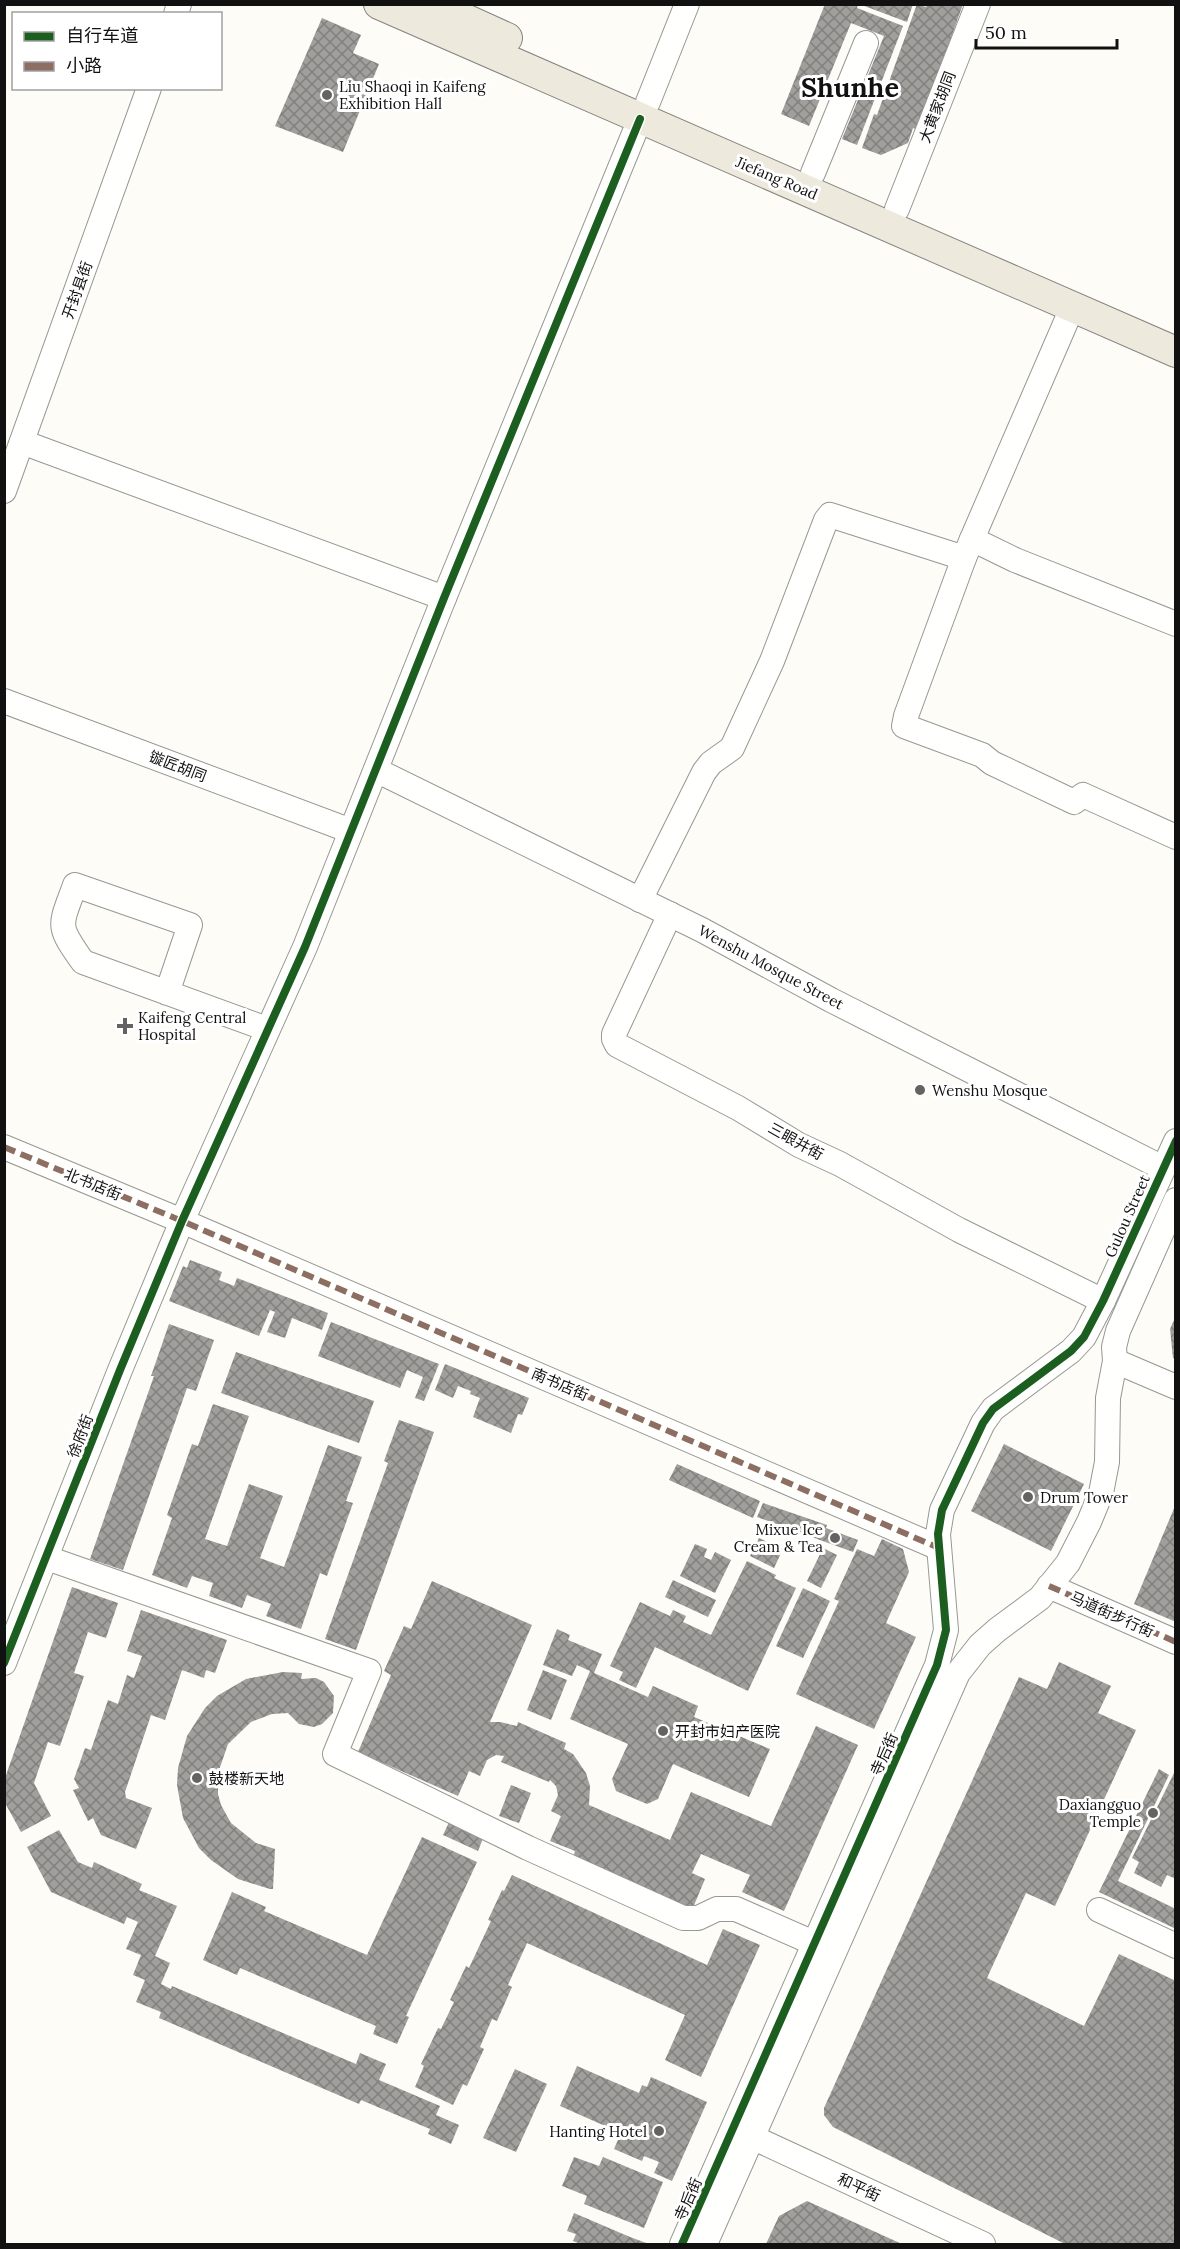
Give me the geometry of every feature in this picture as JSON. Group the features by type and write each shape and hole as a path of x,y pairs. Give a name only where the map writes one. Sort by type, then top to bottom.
{"main road":[{"name":"Jiefang Road","path":"379,4 644,110 813,173 1176,329"},
{"name":"Jiefang Road","path":"432,4 807,190 1176,352"}],"street":[{"name":"徐府街","path":"4,1662 182,1221 305,947 444,598 687,4"},
{"name":"大黄家胡同","path":"897,209 978,4"},
{"path":"813,173 866,43"},
{"name":"开封县街","path":"4,491 148,90"},
{"path":"1072,308 968,548 904,726 982,755 992,764 1074,802 1083,795 1176,837"},
{"path":"22,442 444,598"},
{"path":"640,900 704,772 711,763 732,748 772,661 826,520 830,515 1015,560 1176,624"},
{"name":"镟匠胡同","path":"4,701 351,831"},
{"name":"Wenshu Mosque Street","path":"376,770 670,914 831,1000 1163,1168"},
{"path":"167,993 190,925 75,885 62,927 66,938 83,962 167,993 267,1029"},
{"name":"三眼井街","path":"670,914 614,1034 617,1045 738,1108 799,1145 840,1164 959,1230 1103,1301"},
{"name":"Gulou Street","path":"1103,1301 1176,1141"},
{"name":"北书店街","path":"4,1147 182,1221"},
{"path":"1176,1200 1118,1330 1114,1347 1115,1361 1176,1387"},
{"name":"南书店街","path":"182,1221 939,1548"},
{"name":"寺后街","path":"705,2244 744,2133 816,1944 944,1645 946,1630 938,1534 942,1510 993,1409 1071,1351 1084,1337 1103,1301"},
{"name":"寺后街","path":"682,2244 744,2133 958,1673 980,1645 1040,1598 1068,1563 1101,1493 1107,1462 1108,1398 1115,1361"},
{"path":"47,1558 369,1671 335,1754 528,1848 683,1918 698,1918 717,1909 736,1909 816,1944"},
{"name":"马道街步行街","path":"1049,1586 1176,1642"},
{"path":"1099,1910 1176,1946"},
{"name":"和平街","path":"744,2133 983,2244"}],"building":[{"path":"825,4 858,4 857,8 903,26 857,145 842,139 884,36 851,23 809,126 781,114"},
{"path":"859,4 913,4 907,22"},
{"path":"917,4 926,7 927,4 963,4 951,38 954,39 921,131 913,128 908,143 881,155 862,148 874,114 877,115"},
{"name":"Liu Shaoqi in Kaifeng Exhibition Hall","path":"322,18 361,35 353,53 379,64 343,152 275,126"},
{"path":"190,1260 222,1272 219,1280 234,1286 237,1278 328,1313 322,1330 292,1318 285,1338 267,1332 275,1312 270,1310 259,1336 169,1301 183,1266 187,1268"},
{"path":"1176,1316 1176,1359 1173,1358 1170,1329"},
{"path":"331,1322 439,1364 424,1401 415,1398 423,1377 407,1370 400,1388 318,1356"},
{"path":"169,1324 214,1340 196,1391 187,1388 123,1570 90,1559 154,1376 151,1376"},
{"path":"236,1352 374,1401 359,1443 221,1393"},
{"path":"445,1364 529,1398 522,1415 518,1414 511,1433 473,1417 480,1398 470,1394 471,1391 458,1386 453,1398 435,1390"},
{"path":"213,1404 249,1416 205,1539 227,1546 249,1484 283,1496 260,1558 284,1567 328,1445 362,1457 346,1501 353,1503 327,1576 320,1573 301,1629 266,1616 271,1604 247,1595 242,1608 209,1596 213,1583 192,1576 187,1588 152,1575 172,1518 167,1515 192,1444 198,1446"},
{"path":"399,1420 434,1432 356,1650 325,1639 388,1463 384,1461"},
{"name":"Drum Tower","path":"1004,1444 1084,1484 1051,1551 971,1511"},
{"path":"677,1464 760,1501 753,1518 669,1480"},
{"path":"763,1503 827,1525 826,1528 858,1540 853,1552 757,1517"},
{"path":"1176,1506 1176,1622 1134,1604"},
{"path":"759,1538 783,1549 774,1568 750,1556"},
{"path":"882,1539 903,1549 909,1572 886,1623 916,1637 874,1729 796,1694 839,1601 834,1599 857,1549 874,1556"},
{"path":"695,1544 707,1549 704,1557 711,1560 715,1552 731,1560 715,1593 680,1576"},
{"path":"823,1548 837,1555 821,1588 807,1581"},
{"path":"747,1561 776,1575 774,1578 796,1588 748,1691 655,1647 636,1688 619,1680 623,1672 610,1666 640,1602 670,1616 673,1610 686,1616 683,1622 711,1635"},
{"path":"673,1580 716,1600 708,1617 665,1597"},
{"path":"432,1581 532,1625 490,1722 517,1726 518,1722 566,1743 564,1749 573,1754 586,1773 590,1786 589,1805 670,1840 691,1792 771,1826 816,1726 858,1745 784,1911 742,1892 750,1875 701,1854 692,1873 705,1879 692,1910 573,1858 575,1851 550,1841 561,1816 551,1811 558,1795 556,1786 550,1780 549,1782 501,1762 504,1756 496,1755 487,1760 480,1776 469,1771 458,1796 358,1752 391,1675 384,1671 404,1626 411,1629"},
{"path":"72,1587 118,1603 106,1638 88,1632 74,1673 84,1676 60,1746 48,1742 34,1783 51,1816 21,1832 4,1801 4,1781"},
{"path":"803,1588 830,1601 803,1658 776,1646"},
{"path":"141,1610 227,1640 215,1673 206,1670 204,1678 182,1670 165,1720 151,1715 125,1792 126,1798 152,1808 136,1849 101,1835 93,1818 88,1821 73,1790 79,1788 74,1779 85,1748 91,1750 108,1700 118,1704 127,1675 134,1678 142,1656 127,1651"},
{"name":"开封市妇产医院","path":"557,1629 570,1635 568,1640 602,1654 594,1673 648,1697 653,1686 698,1706 694,1717 770,1749 749,1797 673,1764 658,1799 647,1804 616,1791 612,1779 628,1744 570,1719 590,1671 577,1665 572,1676 543,1665"},
{"path":"1059,1662 1111,1686 1098,1713 1136,1730 1055,1906 1026,1893 987,1978 1084,2026 1119,1954 1176,1981 1176,2244 1065,2244 833,2127 824,2115 824,2108 1019,1677 1047,1689"},
{"path":"543,1670 567,1680 551,1720 527,1710"},
{"name":"鼓楼新天地","path":"283,1672 302,1673 301,1679 316,1678 324,1682 334,1696 333,1713 322,1724 314,1727 299,1724 288,1713 272,1714 251,1722 228,1744 218,1773 218,1794 231,1823 256,1843 275,1849 273,1889 270,1889 238,1879 211,1860 199,1848 183,1818 177,1785 178,1768 187,1736 205,1708 217,1696 246,1679"},
{"path":"1159,1769 1169,1775 1118,1881 1176,1909 1176,1929 1099,1892"},
{"path":"1176,1769 1176,1879 1167,1875 1161,1887 1134,1873 1139,1862 1132,1858"},
{"path":"511,1785 531,1793 519,1823 499,1816"},
{"path":"450,1820 484,1836 478,1851 443,1835"},
{"path":"59,1830 78,1862 92,1868 94,1862 142,1884 139,1890 177,1906 155,1956 170,1963 161,1984 171,1989 172,1986 356,2064 360,2053 386,2064 379,2080 440,2106 436,2115 459,2125 451,2144 428,2134 430,2129 361,2100 359,2104 159,2018 161,2012 136,2002 145,1980 133,1975 141,1955 126,1949 138,1922 127,1917 124,1924 51,1892 27,1847"},
{"path":"422,1837 477,1862 406,2016 409,2017 397,2044 373,2034 376,2026 240,1968 237,1975 203,1960 232,1892 266,1907 264,1911 367,1955"},
{"path":"512,1875 707,1965 723,1929 760,1945 701,2077 665,2060 685,2015 527,1943 508,1985 512,1987 497,2021 492,2019 480,2047 484,2049 467,2086 463,2084 453,2105 415,2087 424,2066 421,2064 438,2028 441,2029 454,2002 450,2000 466,1966 469,1968 491,1921 488,1920"},
{"path":"577,2066 639,2093 642,2085 647,2087 651,2077 707,2102 672,2181 654,2173 659,2162 644,2156 642,2161 614,2149 621,2133 560,2106"},
{"path":"515,2069 547,2084 516,2152 483,2138"},
{"path":"574,2157 599,2166 603,2157 663,2182 644,2228 584,2204 587,2196 562,2186"},
{"path":"807,2201 902,2244 766,2244 779,2216"},
{"path":"574,2213 649,2244 581,2244 573,2241 576,2234 567,2231"}],"marked path":[{"path":"4,1147 182,1221 939,1548"},
{"path":"1049,1586 1176,1642"}],"cycle path":[{"path":"4,1663 120,1370 182,1221 305,947 444,598 640,119"},
{"path":"682,2244 937,1665 946,1630 938,1534 942,1510 983,1423 993,1409 1071,1351 1084,1337 1103,1301 1176,1141"}],"place":[{"name":"Liu Shaoqi in Kaifeng Exhibition Hall","path":"327,95"},
{"name":"Kaifeng Central Hospital","path":"125,1026"},
{"name":"Wenshu Mosque","path":"920,1090"},
{"name":"Drum Tower","path":"1028,1497"},
{"name":"Mixue Ice Cream & Tea","path":"835,1538"},
{"name":"开封市妇产医院","path":"663,1731"},
{"name":"鼓楼新天地","path":"197,1778"},
{"name":"Daxiangguo Temple","path":"1153,1813"},
{"name":"Hanting Hotel","path":"659,2131"}],"district":[{"name":"Shunhe","path":"850,87"}]}
